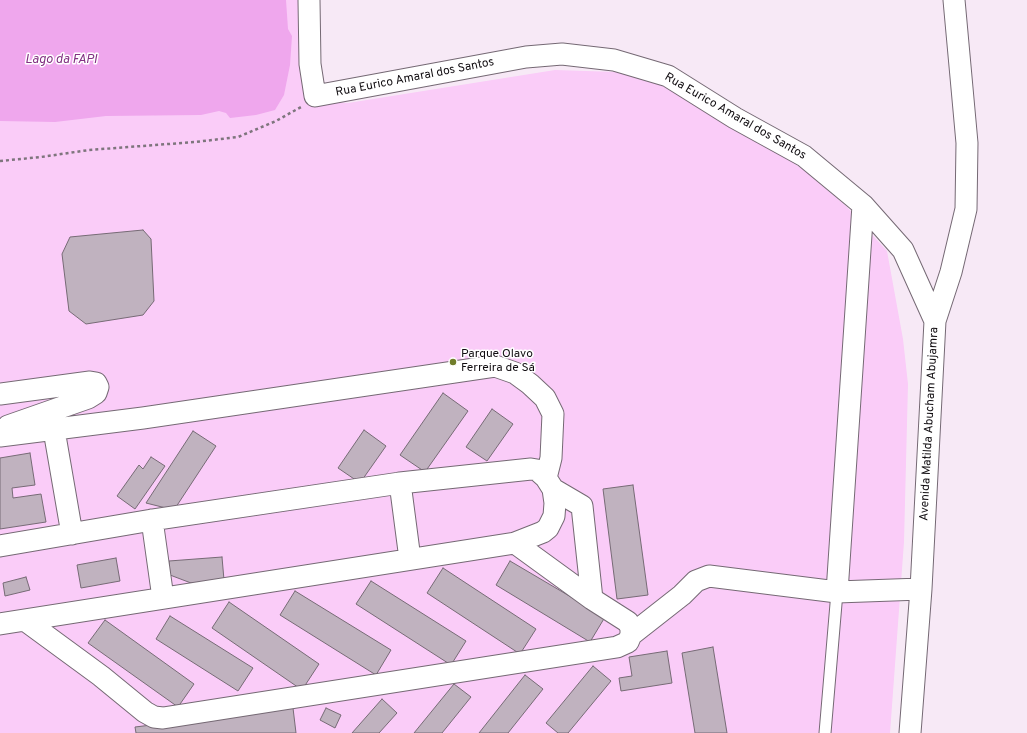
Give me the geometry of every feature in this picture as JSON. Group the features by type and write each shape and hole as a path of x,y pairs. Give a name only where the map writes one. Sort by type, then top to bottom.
{"street":[{"path":"309,0 310,64 315,96"},
{"name":"Avenida Matilda Abucham Abujamra","path":"910,733 921,589 935,321 951,272 966,209 967,143 954,0"},
{"name":"Rua Eurico Amaral dos Santos","path":"315,96 526,57 562,54 614,60 668,76 735,118 804,156 863,205 903,250 935,321"},
{"path":"836,592 863,205"},
{"path":"0,429 55,420 143,418 495,366 515,373 545,398 552,414 549,483 555,503 554,516 548,528 543,532 515,543 0,624"},
{"path":"0,394 90,382 96,383 98,390 93,396 55,420 0,436"},
{"path":"55,420 72,534"},
{"path":"0,546 152,520 400,483 531,469 537,470 549,483 582,506 592,599"},
{"path":"400,483 410,559"},
{"path":"152,520 163,598"},
{"path":"26,621 101,676 145,712 163,718 618,647 628,642 631,635 631,628 628,622 592,599 515,543"},
{"path":"631,635 682,595 696,581 709,576 836,592 921,589"}],"lane":[{"path":"826,733 836,592"}],"path":[{"path":"0,161 89,150 195,142 238,137 289,114 315,96"}],"shaded area":[{"name":"Parque Olavo Ferreira de Sá","path":"0,0 308,0 311,100 348,103 555,70 617,72 646,78 669,87 758,138 805,171 846,206 887,251 903,339 908,384 904,542 890,733 0,733"}],"water":[{"name":"Lago da FAPI","path":"0,0 286,0 288,29 292,36 290,65 284,95 275,110 256,115 230,118 226,113 219,111 201,115 106,116 55,122 0,121"}],"building":[{"path":"143,230 151,239 154,301 143,315 86,324 69,311 62,254 70,237"},
{"path":"443,393 468,411 425,472 400,455"},
{"path":"492,409 513,424 487,461 466,447"},
{"path":"364,430 386,446 360,483 338,468"},
{"path":"193,431 216,446 174,510 146,503"},
{"path":"30,453 35,485 12,488 13,498 41,494 46,522 0,529 0,458"},
{"path":"151,457 165,466 135,509 117,496 139,465 143,469"},
{"path":"633,485 648,595 617,599 603,489"},
{"path":"222,557 224,580 191,583 170,575 169,561"},
{"path":"116,558 120,581 81,588 77,565"},
{"path":"510,561 605,617 590,642 496,585"},
{"path":"443,568 536,629 520,654 427,593"},
{"path":"26,577 30,590 5,596 3,583"},
{"path":"371,581 466,641 451,665 356,604"},
{"path":"295,591 391,650 376,675 280,615"},
{"path":"229,602 319,664 302,690 212,628"},
{"path":"170,616 253,668 238,691 156,639"},
{"path":"105,620 194,684 178,707 88,643"},
{"path":"713,647 727,733 695,733 682,653"},
{"path":"667,651 672,683 621,691 619,678 632,676 629,657"},
{"path":"593,666 611,681 568,733 558,733 546,723"},
{"path":"525,675 543,689 508,733 479,733"},
{"path":"454,684 471,697 442,733 414,733"},
{"path":"382,699 397,713 379,733 352,733"},
{"path":"293,708 296,733 136,733 135,727"},
{"path":"326,708 341,715 335,728 320,720"}],"place":[{"name":"Parque Olavo Ferreira de Sá","path":"453,362"}]}
